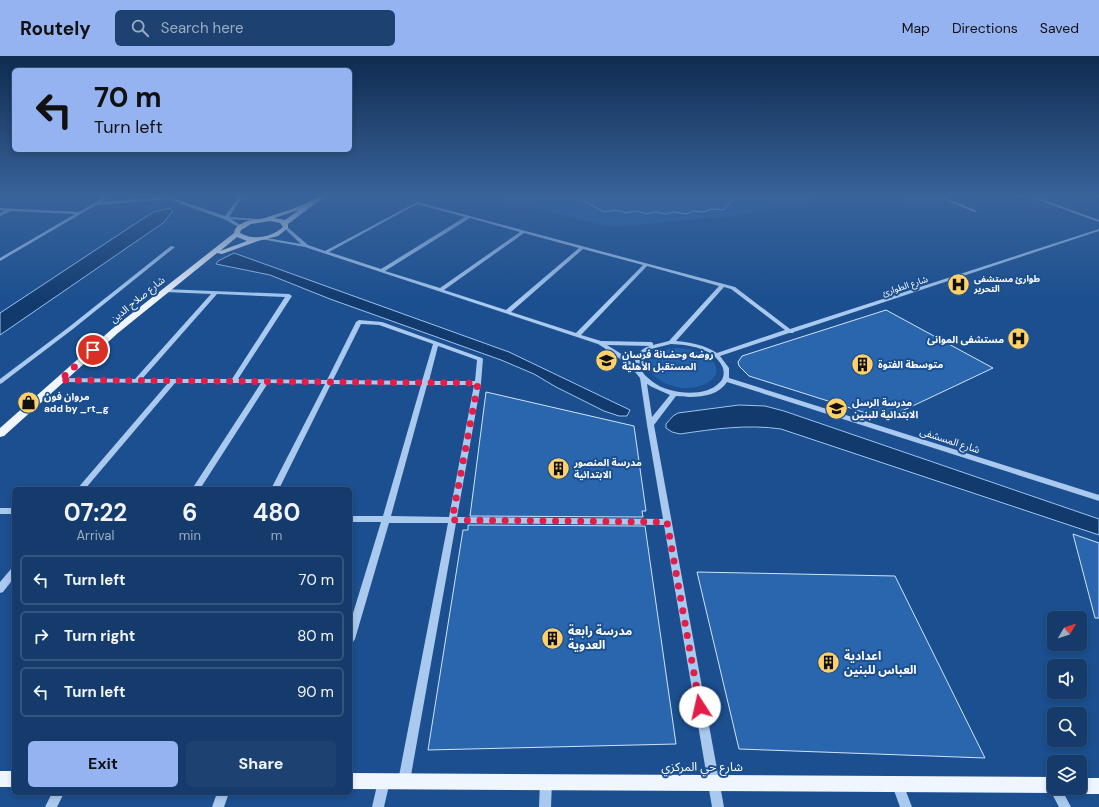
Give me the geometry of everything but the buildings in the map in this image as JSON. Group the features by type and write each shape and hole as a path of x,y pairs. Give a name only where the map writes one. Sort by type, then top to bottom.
{"main road":[{"name":"شارع صلاح الدين","path":"0,434 115,331 237,232"},
{"path":"241,232 246,238 260,238"},
{"name":"شارع صلاح الدين","path":"200,262 220,253 260,238 278,234 280,232"},
{"path":"0,778 12,779"},
{"name":"شارع حي المركزي","path":"352,781 1047,786"},
{"path":"1087,786 1099,786"}],"street":[{"path":"0,260 47,232"},
{"path":"293,232 306,246"},
{"path":"326,252 363,232"},
{"path":"381,271 446,232"},
{"path":"523,232 733,288 791,332"},
{"path":"441,290 523,232"},
{"name":"شارع الطوارئ","path":"716,355 791,332 1093,232"},
{"path":"260,238 306,246 326,252 600,343 621,356 638,372 643,379 662,390 674,394 701,394 712,391 721,386 726,379 727,371 724,363 716,355 696,345 671,342 629,345 600,343"},
{"path":"0,382 172,247"},
{"path":"507,312 582,248"},
{"path":"0,256 6,256"},
{"path":"578,335 646,265"},
{"path":"671,342 723,285"},
{"path":"165,290 289,296 234,381"},
{"path":"137,380 214,293"},
{"path":"276,487 359,322 380,323 480,358 478,383 404,781"},
{"path":"352,632 386,520 436,343"},
{"path":"638,372 636,363 639,355 647,348 658,344"},
{"path":"643,379 718,807"},
{"name":"شارع المسشفى","path":"726,379 1099,498"},
{"path":"60,380 478,383"},
{"path":"83,487 173,381"},
{"path":"197,487 266,381"},
{"path":"650,425 674,394"},
{"path":"0,511 12,511"},
{"path":"352,519 667,522"},
{"path":"0,590 12,575"},
{"path":"378,807 384,781"},
{"path":"546,782 546,807"},
{"path":"898,784 906,807"},
{"path":"51,807 57,795"},
{"path":"218,807 222,795"},
{"path":"1059,795 1065,807"}],"shaded area":[{"path":"123,232 150,232 0,335 0,313"},
{"path":"234,253 509,352 630,410 627,416 619,416 604,411 556,387 534,374 501,360 330,299 270,275 216,264 218,261"},
{"path":"675,348 683,348 699,352 707,356 716,366 716,375 709,382 697,387 684,388 671,385 660,380 652,373 648,366 650,358 658,352"},
{"path":"739,405 765,406 784,411 1099,519 1099,535 781,429 743,427 680,434 672,432 666,428 666,424 678,413"}],"place":[{"name":"طوارئ مستشفى التحرير","path":"959,284"},
{"name":"مستشفى الموانئ","path":"1019,339"},
{"name":"روضه وحضانة فرسان المستقبل الأهلية","path":"607,360"},
{"name":"متوسطة الفتوة","path":"862,364"},
{"name":"مروان فون add by _rt_g","path":"29,402"},
{"name":"مدرسة الرسل الابتدائية للبنين","path":"837,408"},
{"name":"مدرسة المنصور الابتدائية","path":"558,468"},
{"name":"مدرسة رابعة العدوية","path":"553,638"},
{"name":"اعدادية العباس للبنين","path":"828,663"}],"route":[{"path":"93,350 60,380 478,383 452,520 667,522 700,707"}]}
